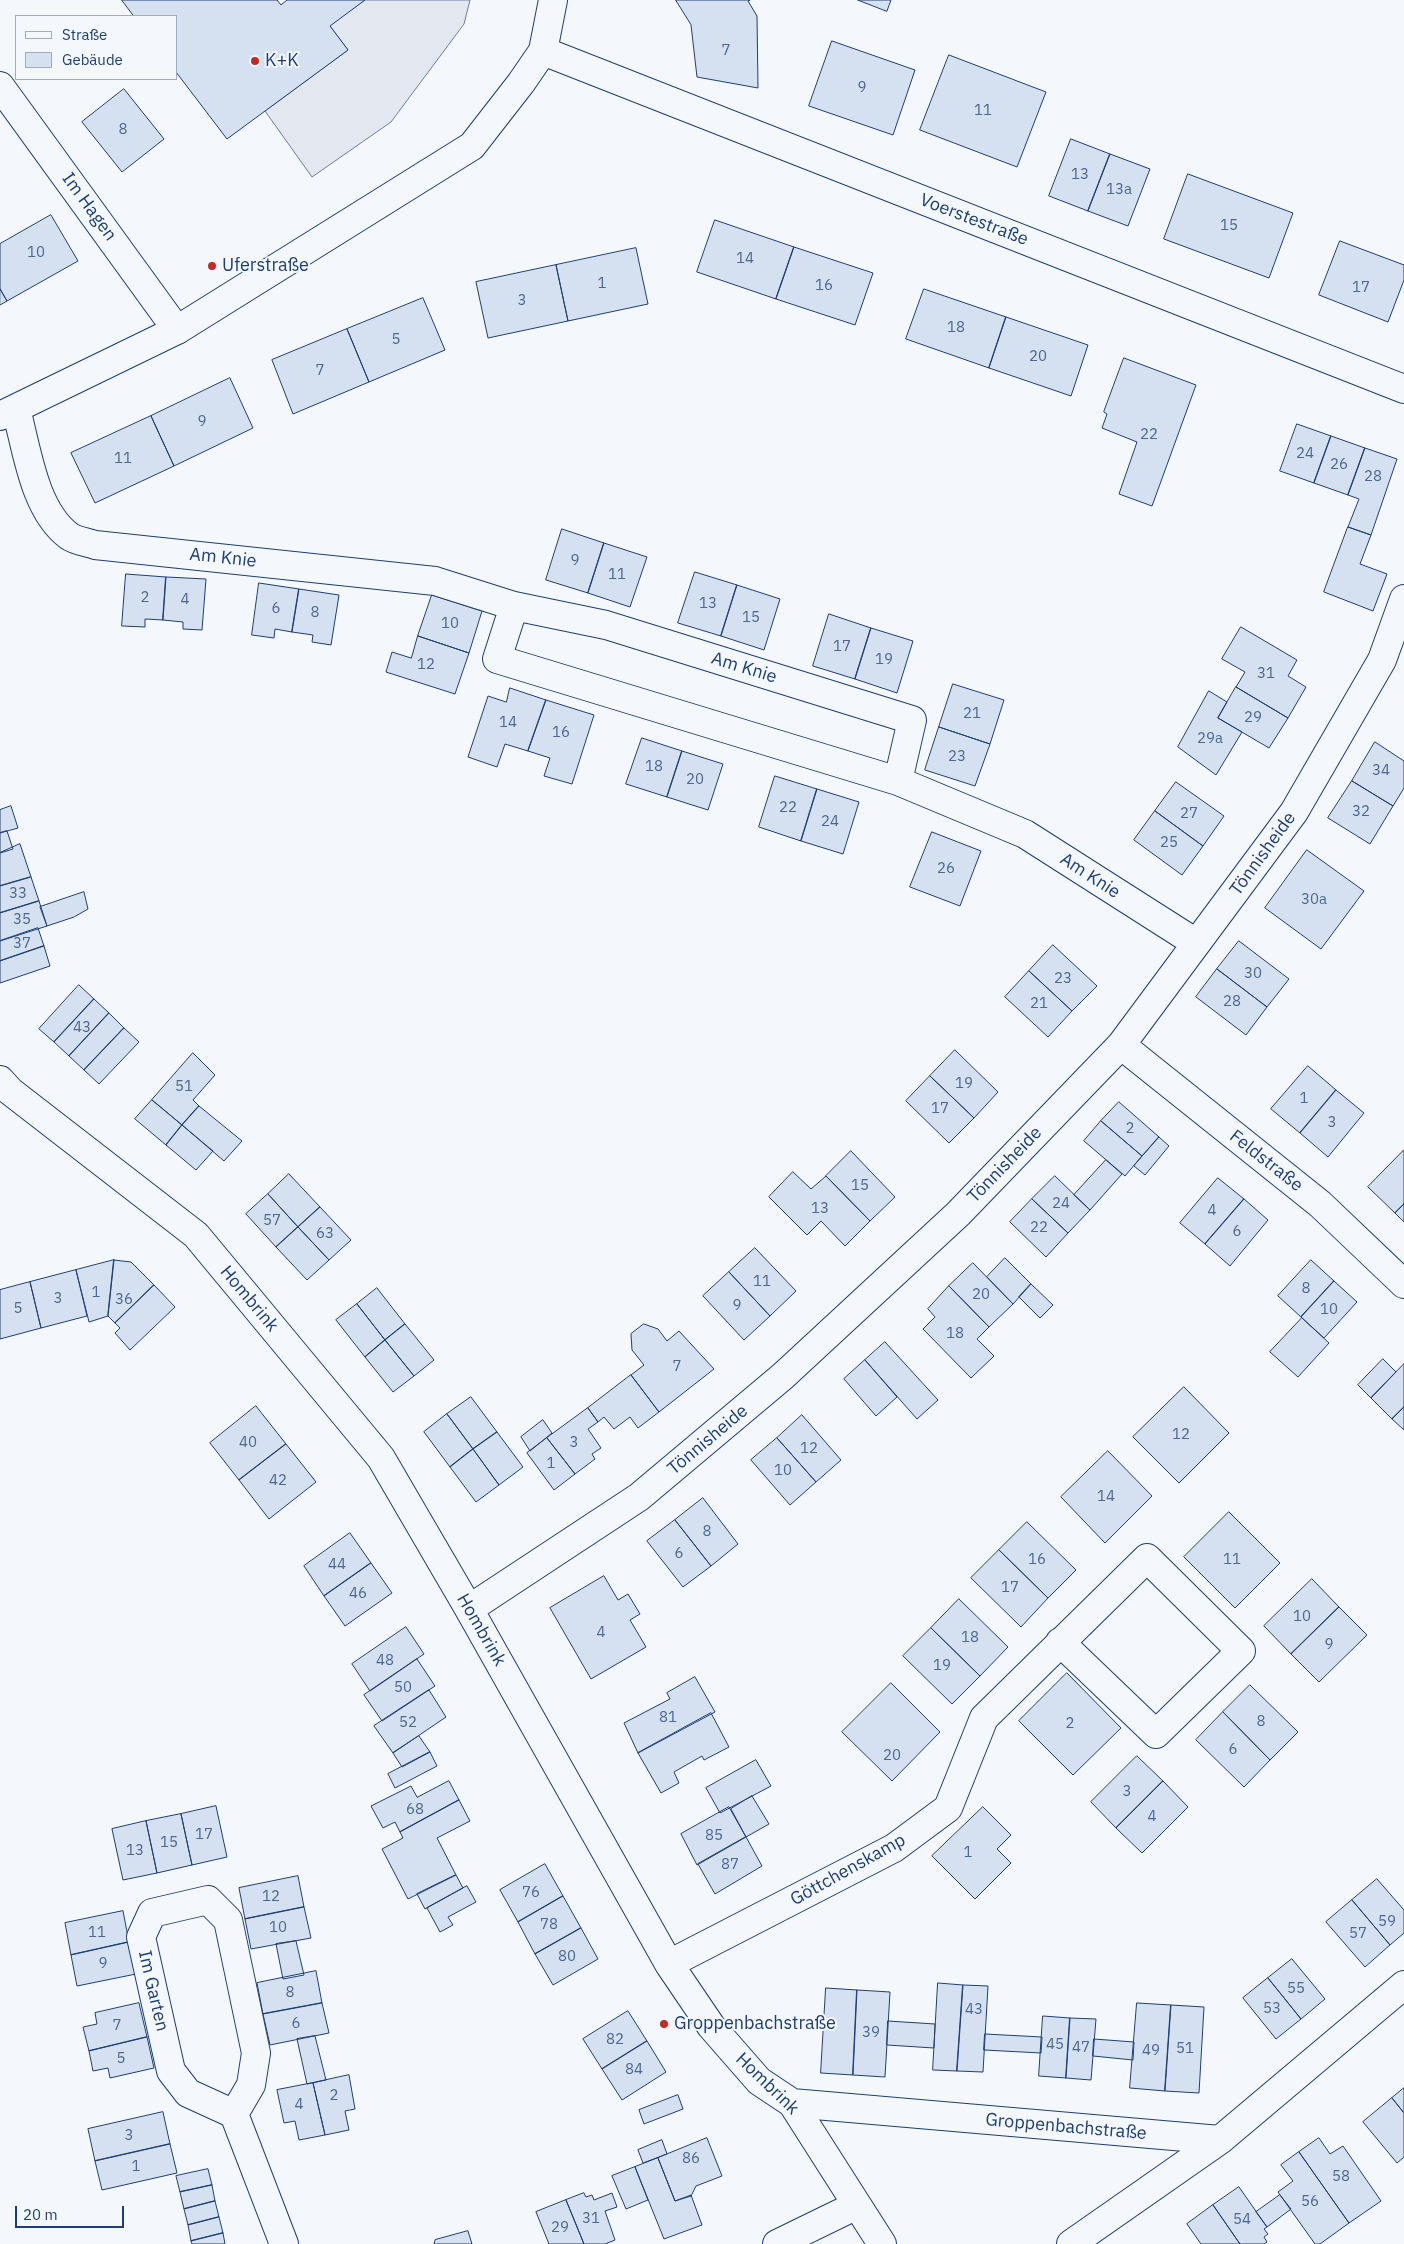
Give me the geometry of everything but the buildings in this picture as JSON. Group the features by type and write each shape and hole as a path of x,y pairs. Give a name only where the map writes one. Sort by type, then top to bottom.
{"street":[{"path":"8,412 177,330 472,146 521,83 543,51 553,0"},
{"name":"Voerstestraße","path":"543,51 1404,389"},
{"name":"Im Hagen","path":"0,86 177,330"},
{"name":"Am Knie","path":"8,412 41,500 55,523 71,537 95,545 435,581 514,606 606,625 912,720 898,781"},
{"name":"Tönnisheide","path":"469,1610 639,1497 784,1376 958,1214 1121,1045 1294,812 1382,660 1404,599"},
{"name":"Am Knie","path":"514,606 497,660 898,781 1025,834 1196,943"},
{"name":"Feldstraße","path":"1121,1045 1320,1204 1404,1284"},
{"name":"Hombrink","path":"3,1091 196,1235 381,1458 669,1964 711,2026 759,2081 792,2103 882,2244"},
{"name":"Göttchenskamp","path":"669,1964 894,1848 948,1808 984,1718 1060,1642 1147,1558 1241,1651 1156,1734 1060,1642"},
{"name":"Im Garten","path":"208,1900 228,1920 256,2053 251,2085 234,2114 188,2094 171,2072 141,1937 152,1913 208,1900"},
{"path":"1071,2244 1220,2140 1404,1985"},
{"name":"Groppenbachstraße","path":"792,2103 1220,2140"},
{"path":"234,2114 284,2244"},
{"path":"777,2244 857,2205"}],"shaded area":[{"path":"365,0 470,0 464,24 391,122 312,177 265,111 348,50 330,26"}],"place":[{"name":"K+K","path":"255,61"},
{"name":"Uferstraße","path":"212,266"},
{"name":"Groppenbachstraße","path":"664,2024"}]}
